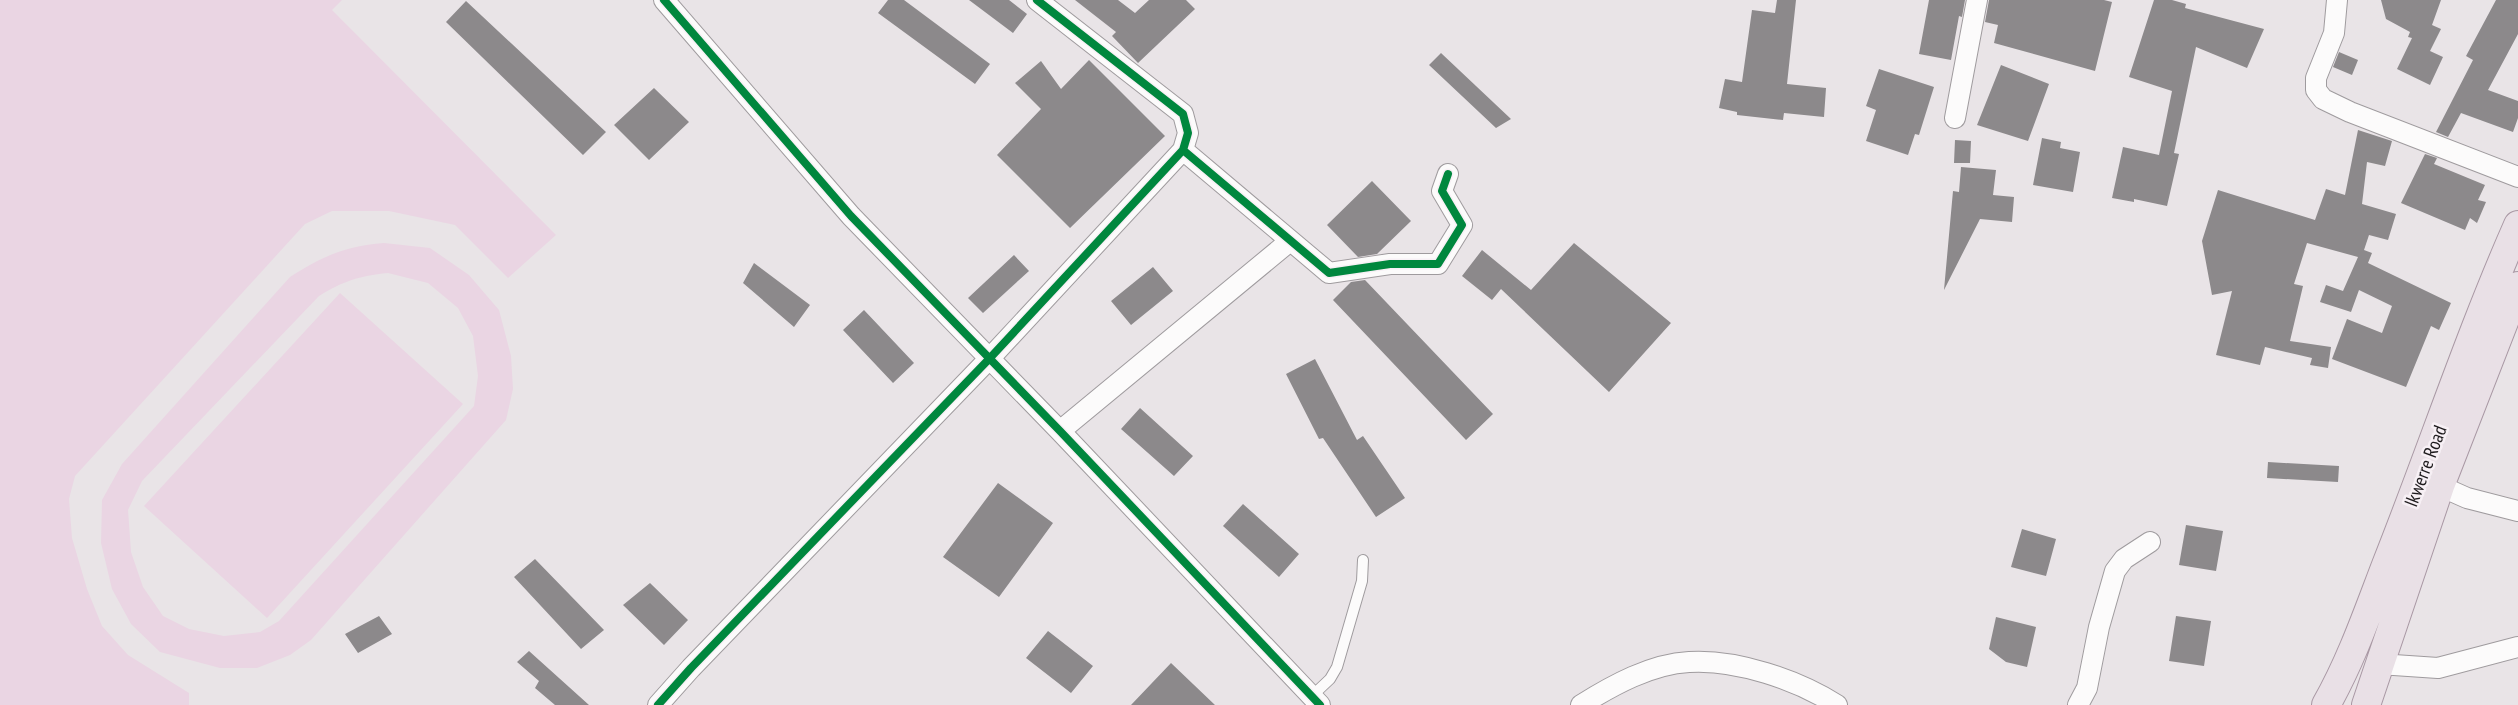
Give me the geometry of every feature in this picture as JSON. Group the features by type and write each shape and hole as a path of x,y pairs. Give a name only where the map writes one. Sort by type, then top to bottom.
{"main road":[{"name":"Ikwerre Road","path":"2326,705 2356,643 2420,480 2495,277 2518,225"},
{"name":"Ikwerre Road","path":"2366,705 2440,486 2518,286"}],"street":[{"path":"664,0 850,216 990,358 1316,700"},
{"path":"658,705 691,668 990,358 1183,150 1188,133 1183,114 1037,0"},
{"path":"1955,118 1978,0"},
{"path":"2337,0 2334,33 2316,78 2316,90 2323,98 2350,112 2518,177"},
{"path":"1183,150 1227,185 1329,273 1390,264 1438,264 1462,225 1442,191 1448,174"},
{"path":"1060,431 1290,241"},
{"path":"2440,486 2467,498 2518,511"},
{"path":"2078,705 2087,688 2099,627 2115,571 2124,559 2150,542"},
{"path":"2379,664 2438,668 2518,647"},
{"path":"1581,705 1628,678 1660,667 1689,662 1725,664 1771,675 1816,692 1837,705"}],"lane":[{"path":"1316,700 1336,667 1362,581 1363,560"}],"shaded area":[{"path":"0,0 342,0 332,10 556,235 508,278 455,225 389,211 332,211 305,224 75,476 69,499 72,538 87,589 102,626 128,655 189,693 189,705 0,705"},
{"path":"384,243 430,248 469,275 499,310 511,356 513,389 506,420 311,640 290,655 257,668 220,668 160,652 131,624 112,589 101,543 102,500 122,464 290,277 313,263 335,253 370,244","holes":["388,273 428,283 458,308 473,336 478,376 474,406 279,621 260,632 224,636 189,629 163,616 143,587 131,552 128,510 142,481 319,296 336,286 377,274"]},
{"path":"340,293 463,404 267,618 144,506"}],"building":[{"path":"888,0 904,0 990,64 975,84 878,13"},
{"path":"969,0 1009,0 1027,14 1013,33"},
{"path":"1075,0 1118,0 1135,13 1149,0 1186,0 1195,9 1138,63 1112,36 1116,32"},
{"path":"1777,0 1796,0 1787,84 1826,88 1824,117 1784,113 1783,120 1737,115 1737,112 1719,108 1725,79 1742,82 1752,10 1775,13"},
{"path":"1929,0 1965,0 1962,17 1959,16 1951,60 1919,54"},
{"path":"1989,0 2104,0 2112,2 2095,71 1994,43 1998,25 1985,22"},
{"path":"2154,0 2172,0 2186,4 2185,8 2264,29 2247,68 2196,47 2174,153 2179,154 2167,206 2134,199 2134,202 2112,198 2123,147 2159,155 2172,91 2129,77"},
{"path":"2381,0 2441,0 2432,25 2441,29 2430,51 2443,57 2430,85 2397,69 2412,38 2408,37 2410,32 2386,19"},
{"path":"2496,0 2518,0 2518,34 2488,90 2518,101 2518,118 2513,132 2461,113 2448,137 2436,132 2473,60 2466,56"},
{"path":"466,1 606,132 583,155 446,22"},
{"path":"2339,52 2358,60 2352,75 2333,67"},
{"path":"1441,53 1511,119 1496,128 1429,65"},
{"path":"1089,60 1165,136 1070,228 997,155 1041,109 1015,83 1041,61 1061,89"},
{"path":"2001,65 2049,84 2028,141 1977,125"},
{"path":"1879,69 1934,87 1919,135 1915,134 1908,155 1866,141 1876,110 1866,106"},
{"path":"654,88 689,122 649,160 614,125"},
{"path":"2358,130 2392,141 2385,166 2367,162 2362,204 2396,214 2388,240 2369,235 2364,250 2372,253 2368,263 2451,303 2439,330 2431,326 2406,387 2332,359 2347,319 2382,333 2392,306 2359,290 2351,312 2320,302 2326,285 2343,291 2358,257 2307,243 2294,284 2303,286 2290,341 2331,347 2328,368 2310,365 2312,358 2265,347 2260,365 2216,355 2232,291 2212,295 2202,241 2218,190 2315,220 2326,189 2345,195"},
{"path":"2042,138 2061,142 2060,148 2080,152 2073,192 2033,185"},
{"path":"1955,140 1971,141 1970,163 1954,163"},
{"path":"2425,154 2437,158 2434,164 2485,185 2478,200 2486,202 2477,223 2470,218 2465,230 2401,203"},
{"path":"1961,167 1996,170 1993,195 2014,197 2012,222 1980,219 1944,290 1953,191 1959,192"},
{"path":"1372,181 1411,221 1377,254 1358,257 1327,225"},
{"path":"1574,243 1671,323 1609,392 1501,289 1492,300 1462,276 1482,250 1531,290"},
{"path":"1014,255 1029,271 983,313 968,298"},
{"path":"754,263 810,305 794,327 743,283"},
{"path":"1153,267 1173,291 1131,325 1111,301"},
{"path":"1365,280 1493,414 1466,440 1333,300 1351,282"},
{"path":"864,310 914,363 893,383 843,330"},
{"path":"1315,359 1357,440 1363,436 1405,498 1376,517 1323,438 1319,439 1286,374"},
{"path":"1140,408 1193,456 1174,476 1121,429"},
{"path":"2268,462 2339,466 2338,482 2267,478"},
{"path":"998,483 1053,523 999,597 943,557"},
{"path":"1243,504 1299,554 1279,577 1223,526"},
{"path":"2186,525 2223,531 2216,571 2179,565"},
{"path":"2022,529 2056,539 2046,576 2011,567"},
{"path":"535,559 604,630 581,649 514,577"},
{"path":"650,583 688,620 664,645 623,605"},
{"path":"379,616 392,634 358,653 345,634"},
{"path":"2176,616 2211,621 2204,666 2169,661"},
{"path":"1996,617 2036,627 2027,667 2006,662 1989,649"},
{"path":"1048,631 1093,666 1071,693 1026,658"},
{"path":"529,651 589,705 555,705 535,688 539,681 517,662"},
{"path":"1171,663 1215,705 1131,705"}],"cycle path":[{"path":"664,0 851,216 1060,431 1320,705"},
{"path":"658,705 691,668 990,358 1183,150 1188,133 1183,114 1037,0"},
{"path":"1183,150 1329,273 1390,264 1438,264 1462,225 1442,191 1448,174"}]}
